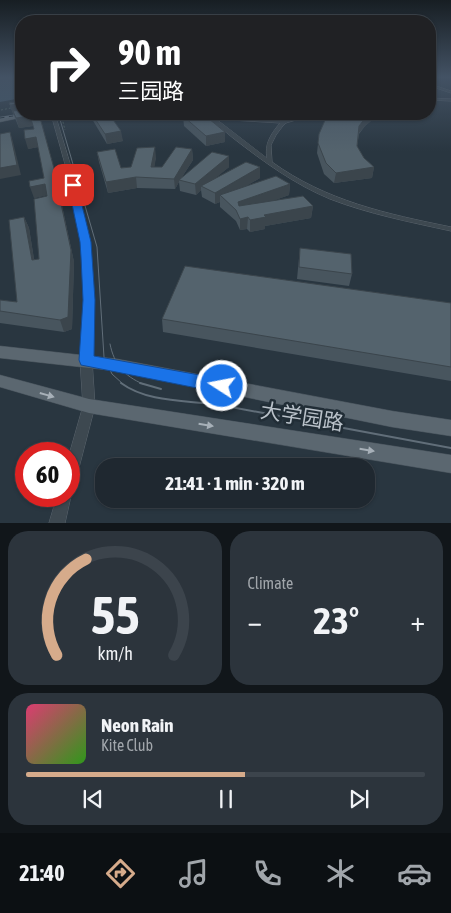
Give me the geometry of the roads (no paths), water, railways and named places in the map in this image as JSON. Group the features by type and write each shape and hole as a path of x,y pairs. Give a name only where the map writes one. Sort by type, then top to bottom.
{"main road":[{"path":"1,113 15,112"},
{"path":"0,120 15,117"},
{"name":"大学园路","path":"0,352 86,360 451,428"},
{"name":"大学园路","path":"0,382 89,406 451,464"}],"street":[{"path":"55,120 86,242 89,300 86,360 89,406 79,442"},
{"path":"214,120 295,180 334,198 401,219 451,229"},
{"path":"249,120 284,122 290,120"},
{"path":"271,162 267,152 270,140 284,122"},
{"path":"57,523 61,507"}],"tram line":[{"path":"60,120 97,247 104,357 112,374 123,384"},
{"path":"110,344 114,358 125,373 142,384"},
{"path":"121,383 143,394 169,400 220,405 451,448"},
{"path":"142,384 161,389"}],"railway":[{"path":"0,118 15,116"}]}
